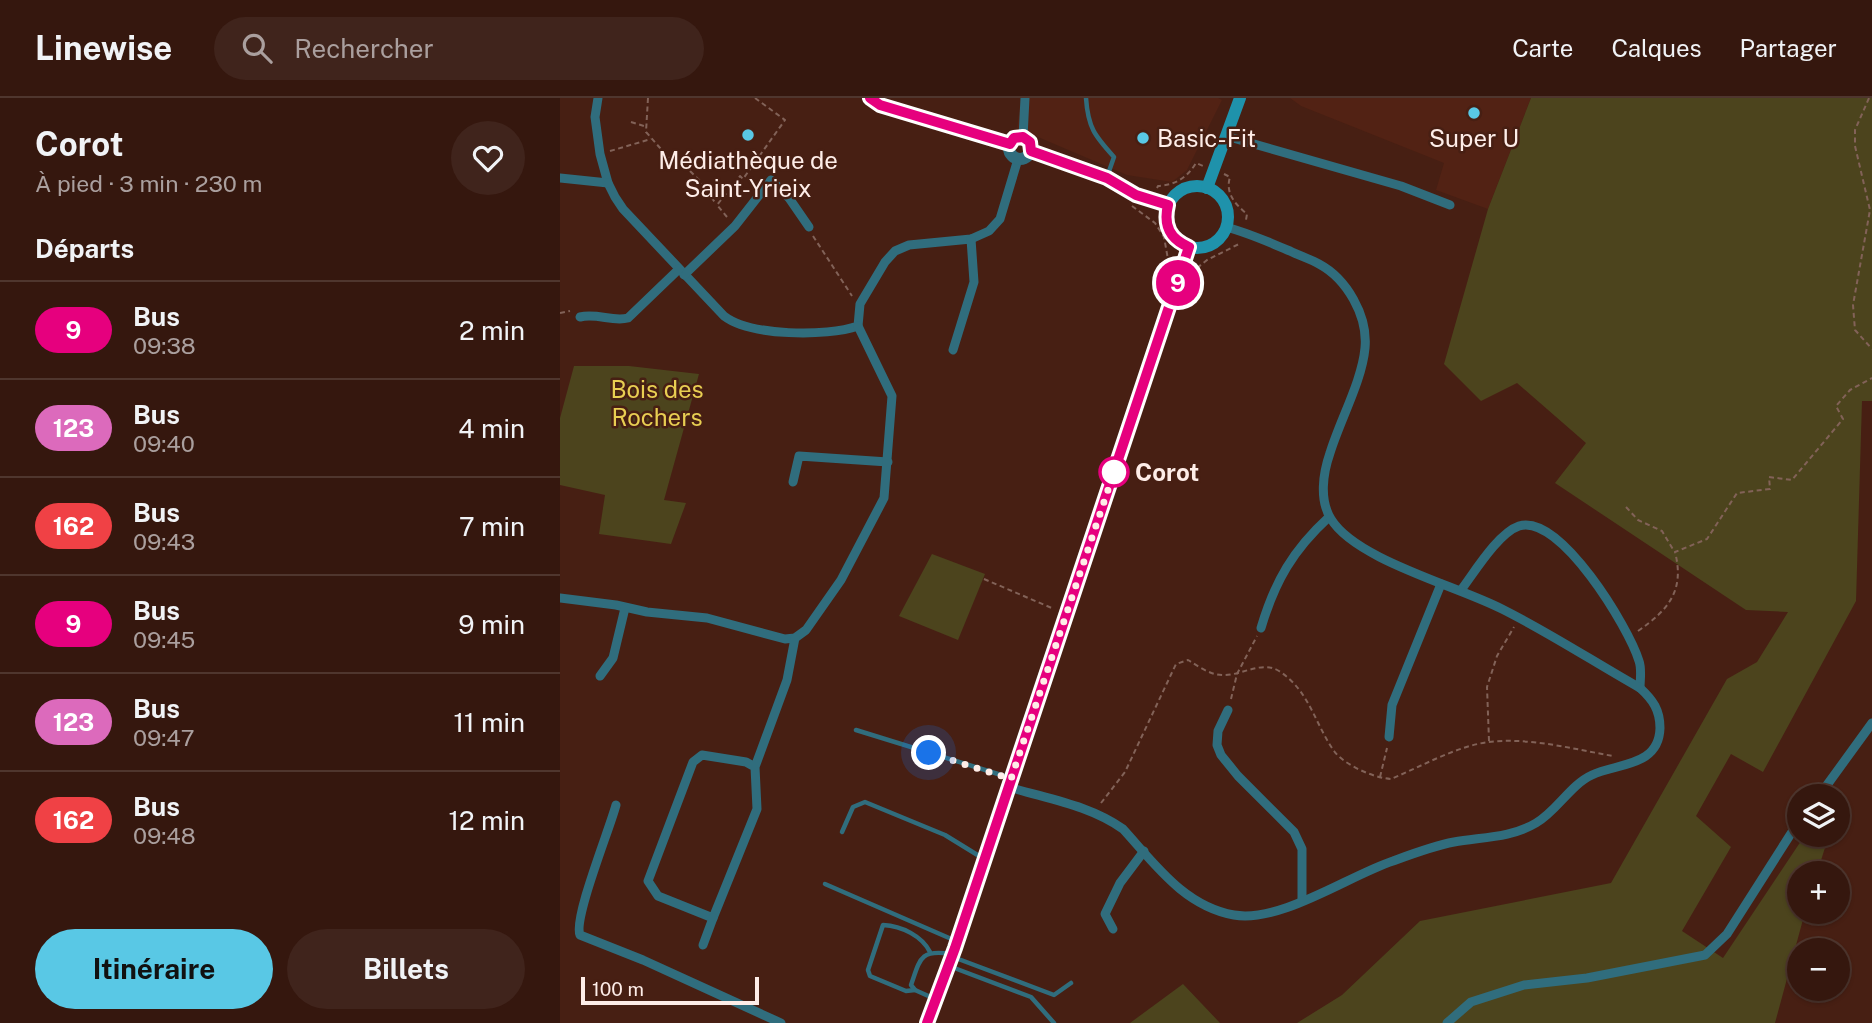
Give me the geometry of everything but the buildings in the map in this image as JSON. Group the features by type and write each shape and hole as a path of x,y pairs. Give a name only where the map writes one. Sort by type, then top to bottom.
{"main road":[{"path":"1207,188 1240,98"},
{"path":"1198,186 1207,188 1222,200 1228,218 1226,227 1222,235 1208,246 1189,247 1172,236 1167,226 1168,205 1180,191 1198,186"},
{"path":"927,1023 985,859 1189,247"}],"street":[{"path":"598,98 595,117 600,154 608,183 623,209 734,323 754,329 827,334 858,326"},
{"path":"870,98 880,105 1010,144"},
{"path":"1023,137 1026,98"},
{"path":"1226,136 1402,186 1450,205"},
{"path":"1023,137 1030,142 1031,151 1026,158 1018,159 1011,154 1010,144 1014,138 1023,137"},
{"path":"1031,151 1107,178 1136,195 1168,205"},
{"path":"560,598 647,612 707,618 785,639 796,638 806,630 841,580 884,498 892,396 858,326 860,304 885,262 895,251 909,245 971,239 989,231 1000,219 1018,159"},
{"path":"560,178 608,183"},
{"path":"580,317 597,314 618,320 628,318 735,226 771,180 789,198 809,228"},
{"path":"1010,783 1073,804 1123,829 1185,894 1214,909 1236,915 1264,914 1302,901 1391,861 1451,843 1511,834 1535,824 1592,775 1637,762 1650,753 1660,738 1660,717 1653,699 1640,688 1519,617 1357,545 1336,527 1329,517 1324,501 1324,471 1363,362 1365,329 1353,296 1341,281 1321,264 1245,232 1226,227"},
{"path":"953,350 974,282 971,239"},
{"path":"793,482 799,456 888,462"},
{"path":"1261,628 1272,593 1289,562 1329,517"},
{"path":"1461,590 1500,540 1518,526 1531,525 1549,534 1585,567 1612,605 1640,663 1640,688"},
{"path":"1389,737 1392,705 1441,584"},
{"path":"600,676 613,658 625,608"},
{"path":"703,945 757,809 754,767 787,680 796,638"},
{"path":"1228,710 1218,732 1217,745 1221,755 1238,776 1294,832 1302,849 1302,901"},
{"path":"1828,784 1872,723"},
{"path":"713,918 658,896 648,881 693,762 702,755 746,762 754,767"},
{"path":"617,805 581,910 578,930 580,934 780,1023"},
{"path":"1447,1023 1471,1002 1524,985 1587,978 1705,955 1727,934 1787,840"},
{"path":"1113,929 1105,914 1109,902 1144,851"}],"lane":[{"path":"1086,98 1087,117 1093,134 1114,157 1107,178"},
{"path":"856,730 1010,783"},
{"path":"842,832 853,807 865,802 946,835 985,859"},
{"path":"825,884 957,941"},
{"path":"915,990 906,991 870,976 868,970 883,925 892,925 923,939 930,952 1054,995 1071,983"},
{"path":"930,952 918,962 911,985 915,990 936,999"},
{"path":"951,959 1031,997 1054,1023"}],"path":[{"path":"645,127 648,98"},
{"path":"717,205 740,176 743,179 785,120 755,98"},
{"path":"1869,98 1855,130 1856,146 1871,210 1853,305 1855,330 1872,349"},
{"path":"631,122 645,127 668,157 689,170 735,226"},
{"path":"600,154 653,138"},
{"path":"1148,218 1158,186 1172,185 1183,178 1196,163 1230,177 1230,195 1247,215 1245,232 1240,244 1230,247 1197,268"},
{"path":"809,228 860,304"},
{"path":"1675,552 1707,539 1738,494 1770,489 1769,477 1792,480 1843,419 1836,405 1850,390 1872,377"},
{"path":"1626,507 1637,520 1662,531 1675,552 1679,569 1675,595 1656,618 1629,637"},
{"path":"984,579 1066,615"},
{"path":"1489,742 1487,687 1497,656 1519,617"},
{"path":"1228,710 1237,674 1261,628"},
{"path":"1094,813 1125,772 1176,664 1188,660 1219,675 1237,674 1259,666 1278,670 1304,695 1335,753 1359,769 1380,778 1391,779 1467,747 1489,742 1559,746 1616,757 1621,767"},
{"path":"1380,778 1389,737"}],"shaded area":[{"path":"1021,98 1222,100 1187,170 1172,182 1127,175 1017,128"},
{"path":"1290,98 1531,98 1488,209 1436,190 1444,163 1301,106"}],"green space":[{"path":"1531,98 1872,98 1872,401 1862,401 1856,601 1763,772 1731,754 1696,816 1731,847 1682,931 1723,958 1787,862 1787,924 1802,924 1798,938 1787,938 1787,979 1775,1023 1297,1023 1342,995 1420,921 1611,883 1727,679 1757,662 1788,612 1746,610 1555,483 1586,443 1517,383 1481,401 1444,364 1488,209"},
{"name":"Bois des Rochers","path":"574,366 629,366 699,374 664,500 686,503 671,544 599,534 605,495 560,485 560,418"},
{"path":"932,554 985,574 958,640 899,616"},
{"path":"1797,847 1825,847 1821,861 1788,861"},
{"path":"1183,984 1220,1023 1130,1023"}],"bus line":[{"name":"9","path":"870,98 880,105 1010,144 1014,138 1023,137 1030,142 1031,151 1107,178 1136,195 1168,205 1167,226 1172,236 1189,247 955,948 927,1023"}],"place":[{"name":"Super U","path":"1474,113"},
{"name":"Médiathèque de Saint-Yrieix","path":"748,135"},
{"name":"Basic-Fit","path":"1143,138"},
{"name":"Corot","path":"1114,472"}],"route":[{"path":"929,753 1011,779 1114,472"}]}
